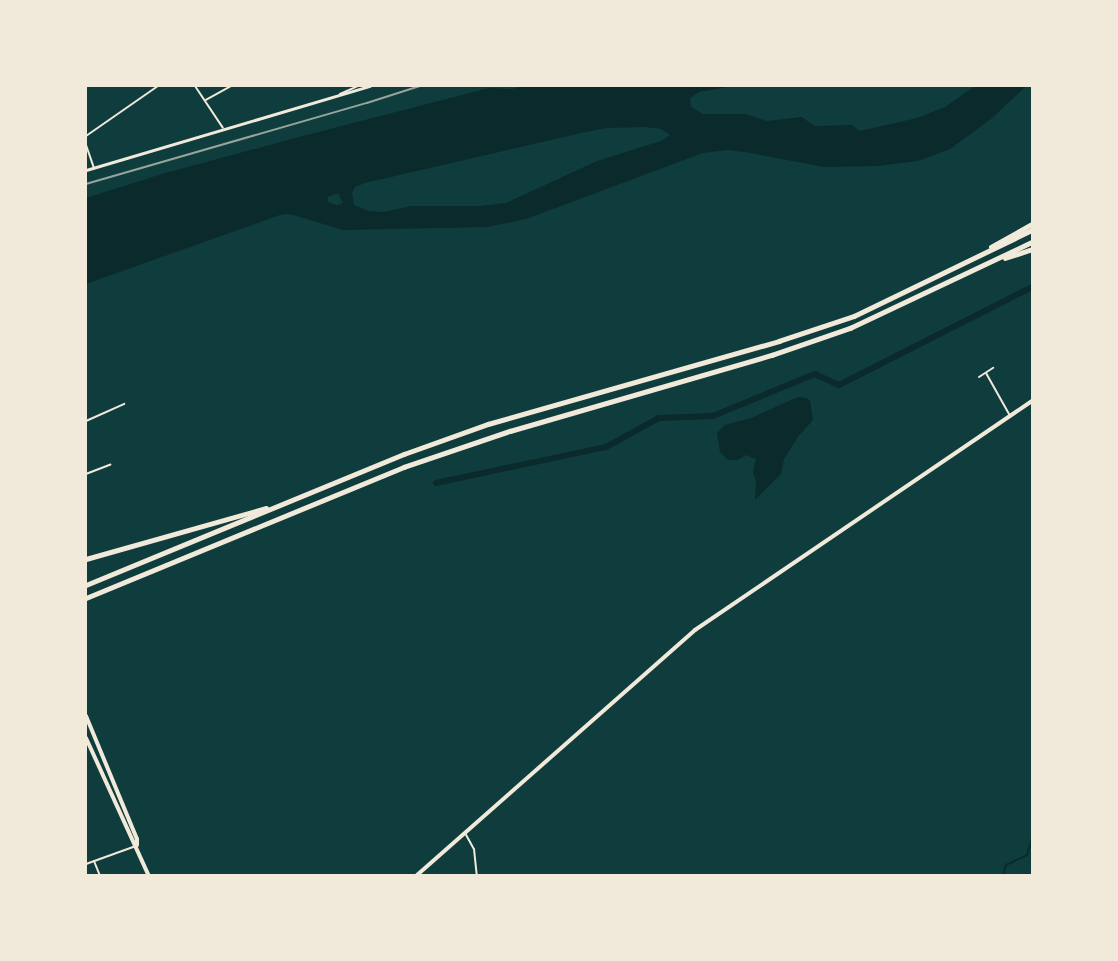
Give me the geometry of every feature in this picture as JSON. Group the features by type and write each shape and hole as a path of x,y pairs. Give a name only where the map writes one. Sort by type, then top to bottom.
{"highway":[{"path":"938,275 1032,224"},
{"path":"86,585 271,507 404,454 488,424 779,341 854,316 1032,230"},
{"path":"86,598 404,467 510,431 808,343 889,311 1032,242"},
{"path":"991,263 1032,249"},
{"path":"86,559 271,507"}],"main road":[{"path":"416,876 695,630 1032,401"},
{"path":"86,718 137,839 137,845"},
{"path":"86,738 137,845 149,876"}],"street":[{"path":"86,136 158,86"},
{"path":"195,86 223,128"},
{"path":"339,94 358,86"},
{"path":"86,170 370,86"},
{"path":"86,145 94,168"},
{"path":"979,377 993,368"},
{"path":"986,373 1010,416"},
{"path":"86,421 124,404"},
{"path":"464,832 474,849 477,876"},
{"path":"86,864 137,845"},
{"path":"94,861 100,876"}],"lane":[{"path":"205,100 231,86"},
{"path":"86,474 110,465"}],"water":[{"path":"522,86 734,86 699,92 690,98 691,107 703,114 746,114 767,121 802,117 814,126 852,125 860,131 917,118 945,107 975,86 1026,86 991,119 950,149 918,161 878,166 824,167 745,152 727,150 703,153 526,219 488,227 343,230 290,214 280,215 86,284 86,198 162,174 489,88 512,89","holes":["607,128 661,129 670,135 661,141 597,161 506,203 480,206 411,206 384,212 369,211 354,205 352,193 355,187 365,183 581,133","338,193 343,203 337,205 328,202 328,197"]},
{"path":"798,397 807,398 810,401 813,420 798,437 784,459 781,474 755,500 756,481 753,472 756,459 746,455 738,460 728,460 720,452 717,433 725,425 751,418"}],"waterway":[{"path":"436,483 606,447 659,418 713,416 815,374 839,385 1032,287"},
{"path":"1003,876 1006,865 1027,855 1032,840"}],"railway":[{"path":"86,184 420,86"}]}
